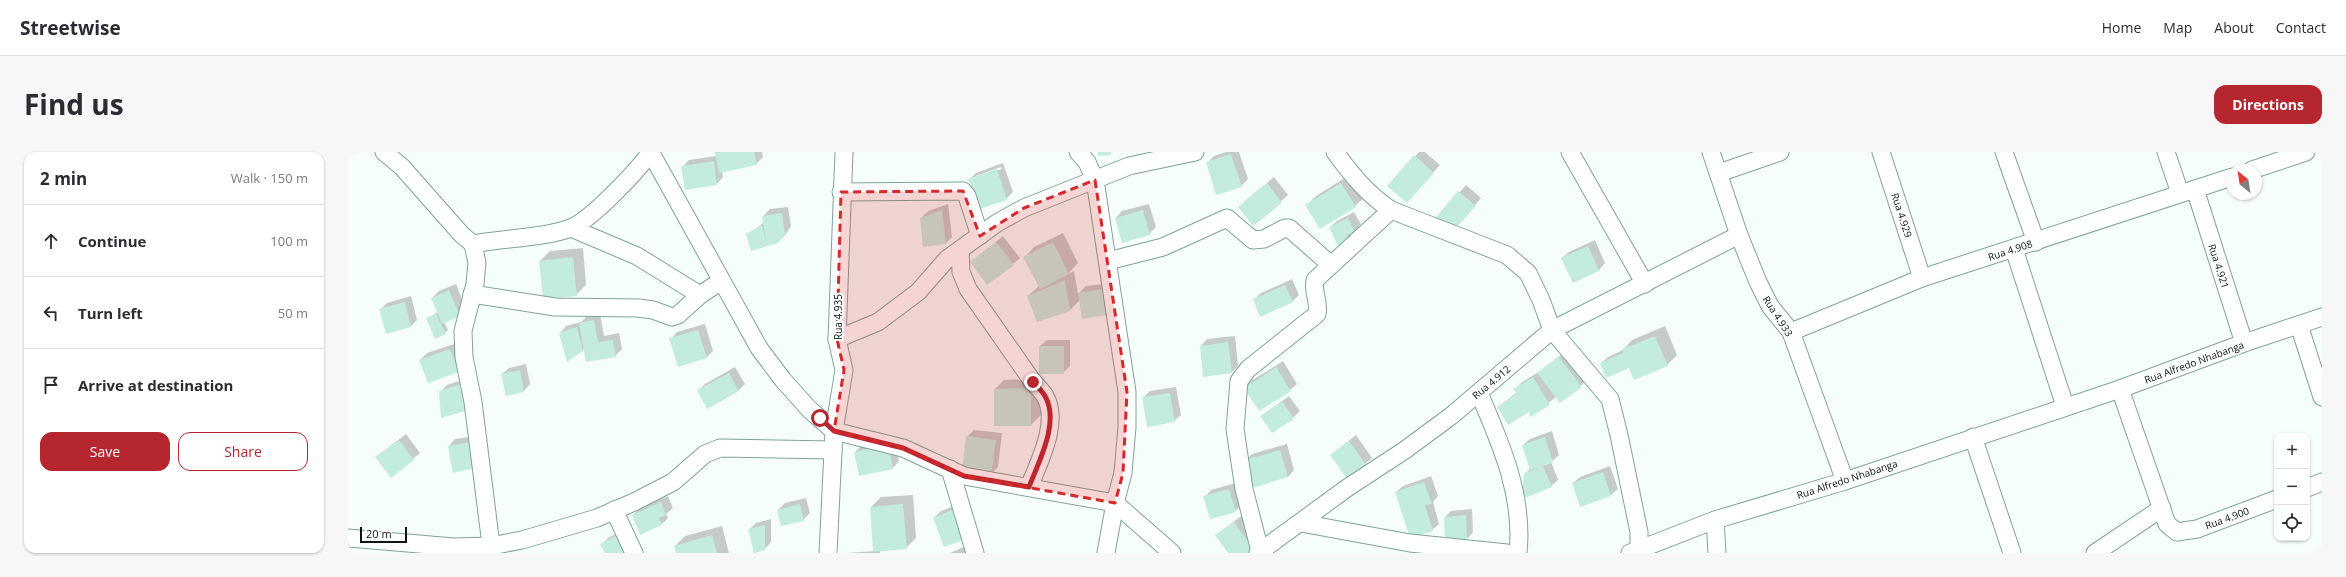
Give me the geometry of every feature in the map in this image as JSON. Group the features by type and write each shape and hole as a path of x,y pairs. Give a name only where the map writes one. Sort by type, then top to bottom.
{"street":[{"path":"384,152 402,167 462,235 473,244 477,263 472,294 463,331 464,357 473,402 491,550"},
{"path":"473,244 571,228 596,209 626,182 651,152 721,282 759,348 783,380 810,410 834,431 903,448 964,476 1115,503 1172,553"},
{"name":"Rua 4.935","path":"828,553 834,431 844,370 837,339 841,192 844,152"},
{"path":"837,339 878,322 897,309 918,292 947,259 1024,208 1129,166 1195,152"},
{"path":"1335,152 1361,185 1375,199 1391,210 1507,255 1528,273 1541,300 1552,330 1610,399 1620,435 1639,532 1634,552"},
{"path":"1570,152 1645,284"},
{"name":"Rua 4.933","path":"1711,152 1739,235 1770,306 1790,332 1845,481"},
{"path":"1719,173 1780,152"},
{"name":"Rua 4.929","path":"1881,152 1922,278"},
{"path":"2004,152 2036,242"},
{"name":"Rua 4.921","path":"2166,152 2188,191 2244,343"},
{"path":"2262,167 2306,152"},
{"path":"1085,155 1095,180 1127,392 1123,474 1115,503 1106,553"},
{"name":"Rua 4.908","path":"1790,332 1922,278 2226,179"},
{"path":"841,192 963,191 967,196 980,236"},
{"path":"1260,552 1244,489 1235,429 1239,382 1248,369 1317,314 1319,308 1313,287 1315,280 1391,210"},
{"path":"1108,261 1163,247 1227,218 1253,240 1259,240 1285,228 1289,228 1330,265"},
{"path":"571,228 637,256 700,295"},
{"name":"Rua 4.912","path":"1260,552 1347,488 1411,446 1479,393 1552,330 1739,235"},
{"path":"2014,249 2065,406"},
{"path":"960,250 961,272 968,289 1033,382 1045,395 1049,405 1049,436 1029,487"},
{"path":"472,294 556,307 638,308 653,310 672,317 678,315 700,295 721,282"},
{"name":"Rua Alfredo Nhabanga","path":"1634,552 1715,520 1845,481 2065,406 2120,389 2244,343 2322,317"},
{"path":"2299,325 2322,397"},
{"path":"2095,553 2162,508 2120,389"},
{"path":"1479,393 1507,458 1515,493 1520,532 1518,553"},
{"path":"1973,437 2012,553"},
{"path":"348,538 491,550 614,510 673,482 705,454 720,448 833,450"},
{"path":"950,469 975,553"},
{"path":"2310,487 2322,482"},
{"name":"Rua 4.900","path":"2162,508 2167,524 2177,532 2197,529 2274,500"},
{"path":"614,510 634,553"},
{"path":"1715,520 1717,553"},
{"path":"1301,523 1410,543 1507,553"}],"highlighted area":[{"path":"1095,180 1127,392 1123,473 1115,503 964,476 903,448 834,431 844,370 837,339 841,192 963,191 980,236 1024,208"}],"building":[{"path":"715,152 754,152 757,165 719,173"},
{"path":"1098,152 1111,152 1111,155 1098,156"},
{"path":"1231,154 1242,187 1216,195 1206,162"},
{"path":"1414,155 1434,173 1407,203 1387,186"},
{"path":"714,161 717,185 685,190 681,166"},
{"path":"997,169 1007,200 979,209 968,179"},
{"path":"1267,183 1282,203 1253,226 1238,207"},
{"path":"1341,183 1356,207 1320,229 1305,205"},
{"path":"1458,191 1476,206 1453,231 1436,217"},
{"path":"942,210 946,244 923,247 920,218"},
{"path":"1143,210 1150,235 1122,243 1115,218"},
{"path":"782,213 785,234 778,243 751,251 746,234 762,225 766,242 762,216"},
{"path":"1348,218 1355,232 1347,235 1350,240 1338,246 1329,227"},
{"path":"996,242 1014,265 987,285 970,262"},
{"path":"1053,242 1069,274 1040,289 1023,257"},
{"path":"1588,246 1599,271 1573,283 1561,258"},
{"path":"573,257 577,296 543,299 539,261"},
{"path":"1065,280 1070,311 1037,322 1027,296"},
{"path":"1285,285 1293,302 1260,317 1253,299"},
{"path":"1103,289 1107,315 1082,319 1078,293"},
{"path":"449,290 460,316 442,324 431,298"},
{"path":"405,302 411,327 386,334 379,309"},
{"path":"436,314 446,334 435,339 426,318"},
{"path":"594,320 598,342 613,340 616,357 586,362 579,323"},
{"path":"577,327 583,351 567,362 559,333"},
{"path":"698,330 707,358 678,367 669,338"},
{"path":"1655,336 1668,366 1634,380 1629,368 1606,378 1600,363 1623,353 1622,349"},
{"path":"1228,342 1232,373 1203,377 1200,346"},
{"path":"1039,346 1064,346 1064,374 1039,374"},
{"path":"450,349 459,372 428,383 419,360"},
{"path":"1559,357 1582,387 1560,403 1537,373"},
{"path":"1276,367 1291,391 1259,411 1244,388"},
{"path":"520,370 524,392 506,396 501,374"},
{"path":"729,373 739,391 707,409 697,390"},
{"path":"1533,377 1550,405 1530,417 1529,412 1508,425 1497,407 1517,393 1513,389"},
{"path":"464,383 472,409 441,418 439,391"},
{"path":"1031,388 1031,426 994,426 994,389"},
{"path":"1170,393 1175,422 1147,427 1142,397"},
{"path":"1282,401 1294,419 1272,433 1260,416"},
{"path":"966,436 996,440 991,475 962,472"},
{"path":"1545,437 1553,463 1543,466 1552,487 1522,499 1524,473 1539,468 1530,470 1522,445"},
{"path":"399,440 414,460 391,478 375,457"},
{"path":"1349,441 1366,465 1347,479 1330,455"},
{"path":"470,442 475,468 453,473 448,446"},
{"path":"888,444 893,469 859,476 854,452"},
{"path":"1280,450 1288,477 1252,488 1244,460"},
{"path":"1603,472 1611,496 1580,507 1572,483"},
{"path":"1424,482 1432,504 1425,505 1433,531 1410,538 1395,492"},
{"path":"1229,489 1236,512 1210,519 1203,496"},
{"path":"661,502 666,515 659,518 662,525 640,535 632,515"},
{"path":"800,504 804,521 781,526 777,510"},
{"path":"903,504 907,549 873,552 870,507"},
{"path":"954,509 966,539 944,547 933,518"},
{"path":"1466,515 1467,540 1445,541 1444,517"},
{"path":"1234,522 1253,549 1248,553 1228,553 1215,535"},
{"path":"765,525 765,550 754,553 748,529"},
{"path":"619,534 630,553 605,553 600,544"},
{"path":"712,535 717,553 676,553 674,546"}],"route":[{"path":"820,418 834,431 867,437 903,448 964,476 1029,487 1049,436 1049,405 1045,395 1033,382"}]}
